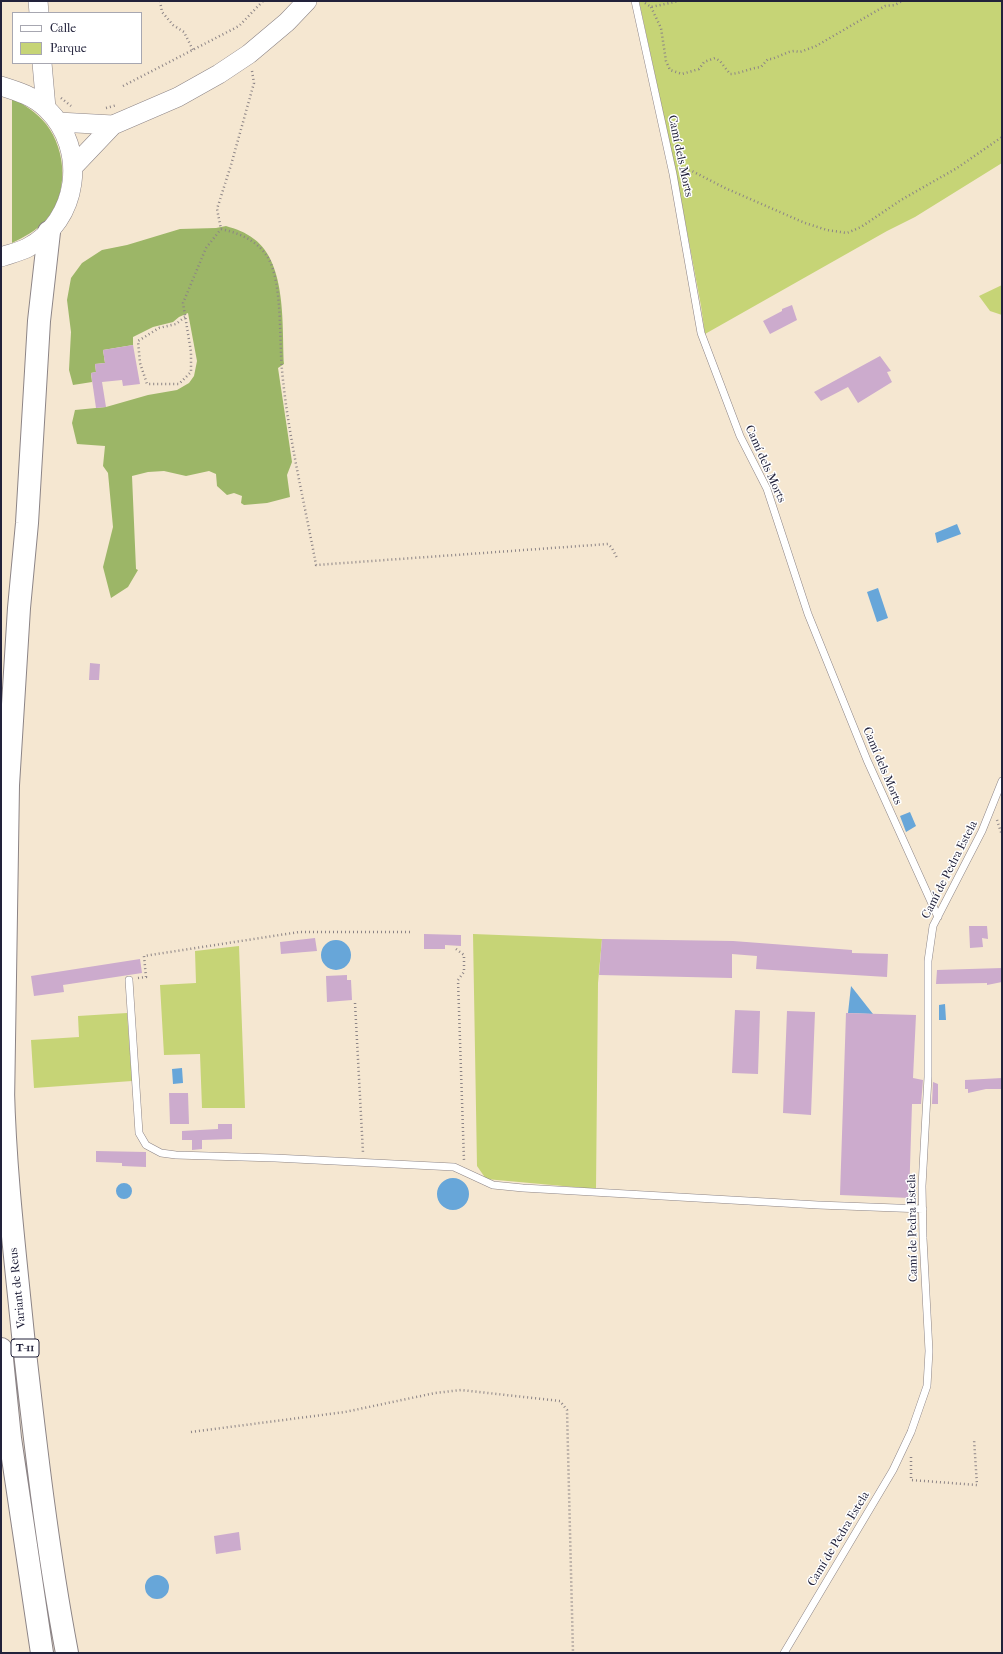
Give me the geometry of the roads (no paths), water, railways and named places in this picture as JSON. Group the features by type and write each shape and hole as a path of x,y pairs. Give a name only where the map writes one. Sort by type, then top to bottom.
{"highway":[{"path":"3,1105 8,785 39,321 49,232"},
{"name":"Variant de Reus","path":"1,1040 3,1105 14,1246 36,1460 66,1653"},
{"name":"T-11","path":"1,1349 10,1438 42,1653"}],"main road":[{"path":"38,1 39,12"},
{"path":"74,166 113,125 178,97 249,54 287,22 307,1"},
{"path":"42,64 46,108"},
{"path":"1,86 25,94 46,108 58,122 69,143 74,166 72,190 63,213 49,232 27,248 1,257"},
{"path":"58,122 113,125"}],"lane":[{"name":"Camí dels Morts","path":"635,1 673,174 701,333 740,436 767,489 808,614 867,760 938,917"},
{"name":"Camí de Pedra Estela","path":"784,1653 893,1470 911,1432 927,1386 929,1351 922,1186 928,1077 928,961 933,926 982,831 1002,781"},
{"path":"130,980 139,1133 146,1145 161,1153 176,1155 454,1166 493,1185 523,1188 923,1210"}],"water":[{"path":"957,524 961,534 937,543 935,533"},
{"path":"878,588 888,618 877,622 867,592"},
{"path":"910,812 916,826 906,832 900,816"},
{"path":"336,940 347,944 351,955 347,966 336,970 325,966 321,955 325,944"},
{"path":"851,986 873,1014 848,1013"},
{"path":"945,1004 946,1020 939,1020 939,1005"},
{"path":"182,1068 183,1083 173,1084 172,1069"},
{"path":"450,1178 456,1178 465,1182 469,1194 465,1206 456,1210 450,1210 441,1206 437,1197 437,1191 441,1182"},
{"path":"121,1183 127,1183 132,1188 130,1197 127,1199 121,1199 116,1194 116,1188"},
{"path":"157,1575 166,1578 169,1587 166,1596 157,1599 148,1596 145,1587 148,1578"}]}
